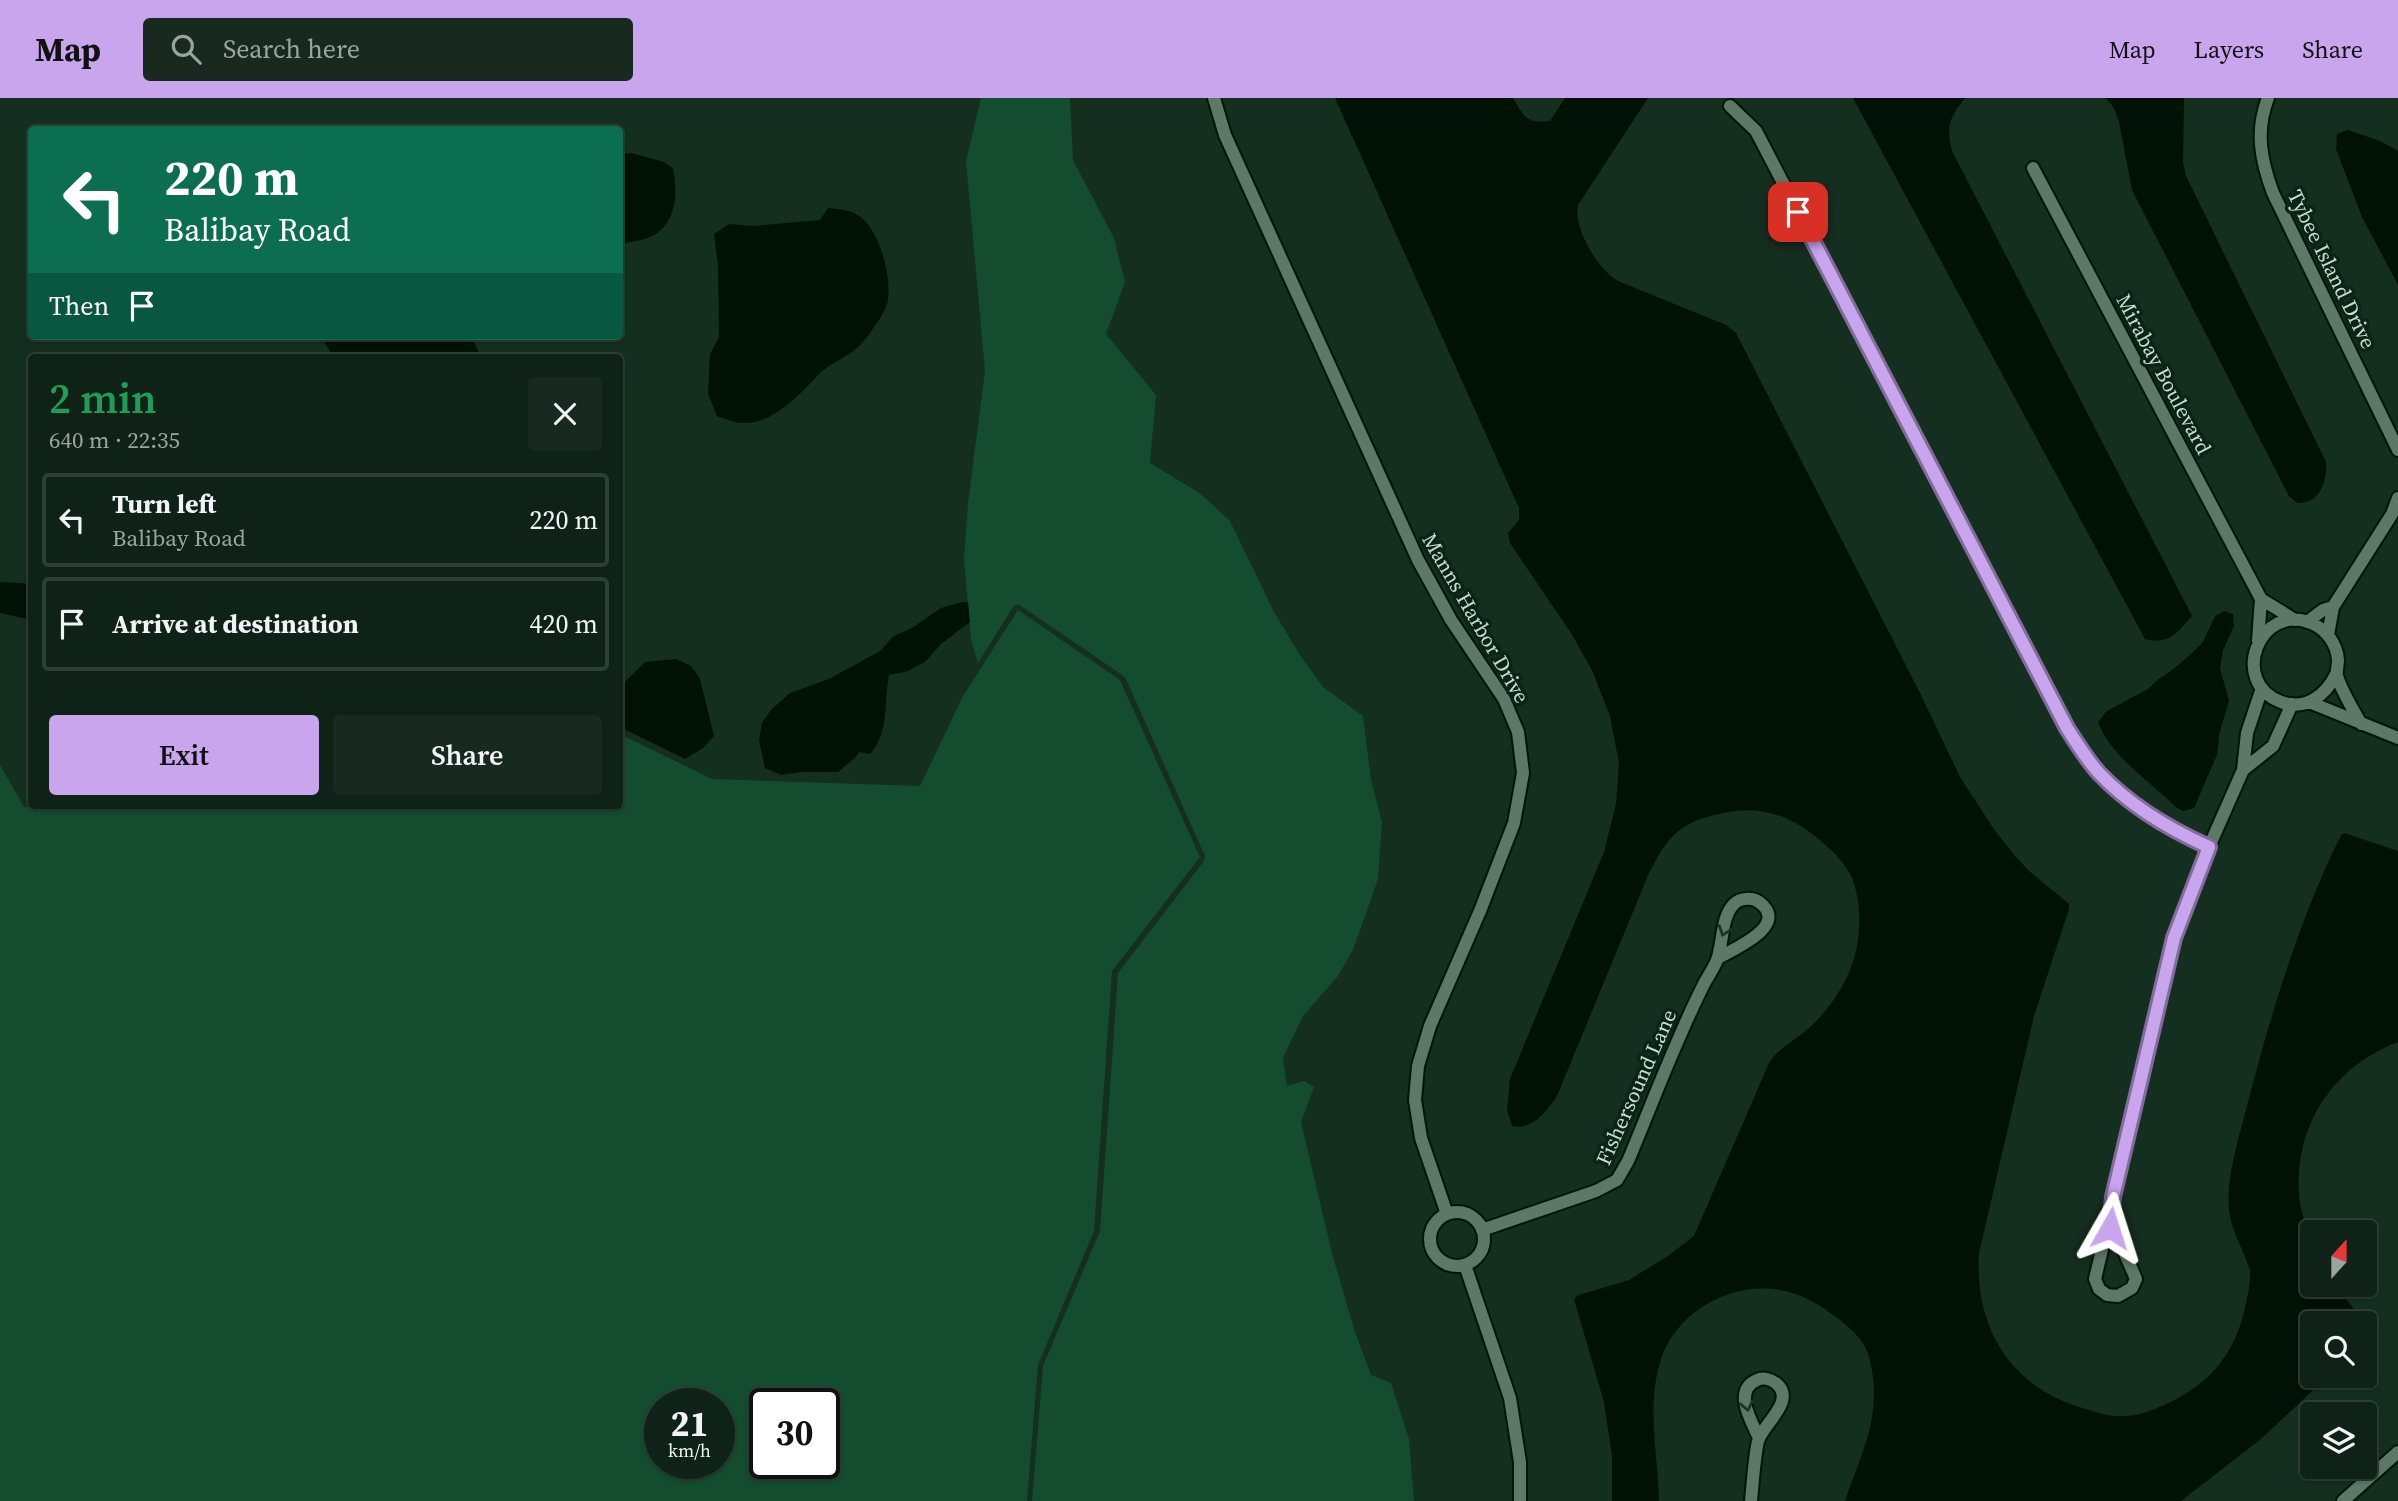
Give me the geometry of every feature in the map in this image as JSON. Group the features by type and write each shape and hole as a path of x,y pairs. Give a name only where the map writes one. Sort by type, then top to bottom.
{"street":[{"name":"Manns Harbor Drive","path":"1214,98 1225,135 1418,560 1451,620 1504,699 1517,732 1523,773 1514,823 1480,911 1430,1026 1418,1066 1415,1100 1421,1139 1447,1214"},
{"name":"Tybee Island Drive","path":"2268,98 2263,110 2260,134 2264,170 2398,450"},
{"path":"1730,106 1756,131 2067,728 2099,774 2132,803 2158,821 2209,847"},
{"name":"Mirabay Boulevard","path":"2033,168 2261,599"},
{"path":"2328,635 2333,607 2392,514 2398,498"},
{"path":"2259,641 2261,599 2301,621 2318,627 2328,635 2335,646 2338,660 2336,674 2321,696 2309,702 2292,704 2271,696 2262,688 2253,665 2254,653 2268,630 2280,623 2301,621 2333,607"},
{"path":"2336,674 2361,724"},
{"path":"2110,1228 2120,1241 2136,1279 2127,1293 2118,1296 2107,1295 2099,1289 2095,1279 2110,1228 2113,1197 2174,938 2209,847 2243,770 2246,739 2262,688"},
{"path":"2309,702 2398,738"},
{"path":"2243,770 2270,748 2292,704"},
{"path":"2246,739 2253,744 2270,748"},
{"name":"Fishersound Lane","path":"1482,1230 1596,1191 1617,1180 1628,1161 1702,988 1718,958 1732,906 1748,898 1758,900 1766,910 1768,922 1763,932 1718,958"},
{"path":"1447,1214 1472,1217 1482,1230 1483,1247 1479,1255 1465,1265 1456,1266 1439,1259 1430,1244 1434,1226 1447,1214"},
{"path":"1465,1265 1510,1398 1520,1462 1520,1501"},
{"path":"1751,1501 1759,1438"},
{"path":"2343,1501 2398,1452"}],"green space":[{"path":"981,98 1070,98 1073,160 1114,238 1125,282 1106,334 1156,395 1150,463 1201,494 1230,521 1274,612 1298,652 1323,687 1363,716 1371,780 1382,822 1378,879 1353,950 1338,976 1303,1016 1283,1058 1287,1086 1304,1081 1314,1087 1301,1122 1333,1257 1371,1375 1391,1383 1409,1439 1414,1501 1032,1501 1043,1366 1100,1231 1118,973 1204,861 1205,856 1125,677 1018,604 1013,607 978,663 971,639 964,559 968,503 985,371 966,161"},
{"path":"1018,610 1120,680 1200,857 1112,971 1094,1231 1038,1365 1027,1501 0,1501 0,765 24,807 28,809 623,809 623,735 712,779 920,786 963,696"}],"shaded area":[{"path":"1335,98 1513,98 1527,118 1542,122 1550,121 1565,98 1648,98 1578,205 1579,225 1589,248 1610,276 1618,281 1726,325 1736,333 1920,693 1960,777 2015,856 2069,904 2034,1016 1979,1253 1983,1307 2003,1352 2018,1371 2037,1387 2060,1400 2114,1416 2144,1413 2193,1389 2216,1369 2225,1356 2233,1343 2244,1312 2250,1276 2230,1218 2231,1171 2256,1071 2287,968 2312,900 2341,835 2344,833 2398,851 2398,1042 2355,1066 2337,1083 2311,1122 2299,1168 2299,1194 2304,1220 2300,1220 2300,1297 2345,1297 2355,1311 2300,1311 2300,1388 2315,1388 2261,1439 2181,1501 1845,1501 1864,1448 1872,1414 1873,1377 1867,1351 1852,1330 1818,1305 1792,1293 1766,1288 1728,1294 1710,1302 1680,1326 1661,1359 1654,1394 1659,1501 1612,1501 1612,1456 1604,1402 1574,1299 1579,1295 1629,1280 1694,1236 1769,1063 1823,1014 1845,980 1858,942 1857,898 1852,878 1839,858 1811,833 1787,819 1761,811 1734,811 1700,819 1682,828 1665,845 1649,873 1557,1096 1532,1123 1512,1126 1507,1110 1510,1079 1604,852 1616,804 1619,763 1610,716 1592,670 1571,633 1510,543 1508,533 1519,520 1519,508"},
{"path":"1853,98 1965,98 1950,123 1952,151 2192,616 2172,636 2160,640 2145,639"},
{"path":"2106,98 2184,98 2183,163 2186,176 2326,462 2321,490 2311,500 2297,503 2289,496 2132,190 2119,122 2114,108"},
{"path":"2348,130 2380,141 2398,151 2398,285 2362,217 2336,149 2337,134"},
{"path":"631,153 664,162 673,168 675,185 672,212 664,227 653,236 623,243 623,154"},
{"path":"828,208 847,210 859,216 875,236 887,272 888,295 884,312 859,346 825,369 776,413 765,419 742,423 717,416 708,394 710,354 719,337 718,264 714,234 729,224 754,226 820,220"},
{"path":"323,340 473,340 480,354 332,354"},
{"path":"0,582 28,584 28,619 0,613"},
{"path":"968,602 970,622 941,644 926,661 908,671 889,675 883,727 870,754 859,752 838,772 781,775 765,768 759,740 762,723 771,710 790,693 829,679 880,651 894,636 912,628 941,608"},
{"path":"2224,611 2233,614 2234,626 2223,650 2220,668 2229,701 2219,735 2217,755 2194,808 2183,811 2122,758 2104,735 2098,722 2107,711 2148,689 2189,656 2203,642 2215,616"},
{"path":"676,659 691,666 700,679 714,736 703,748 685,759 623,728 623,684 645,662"}],"route":[{"path":"1798,212 2067,728 2099,774 2132,803 2158,821 2209,847 2174,938 2113,1197 2110,1228"}]}
